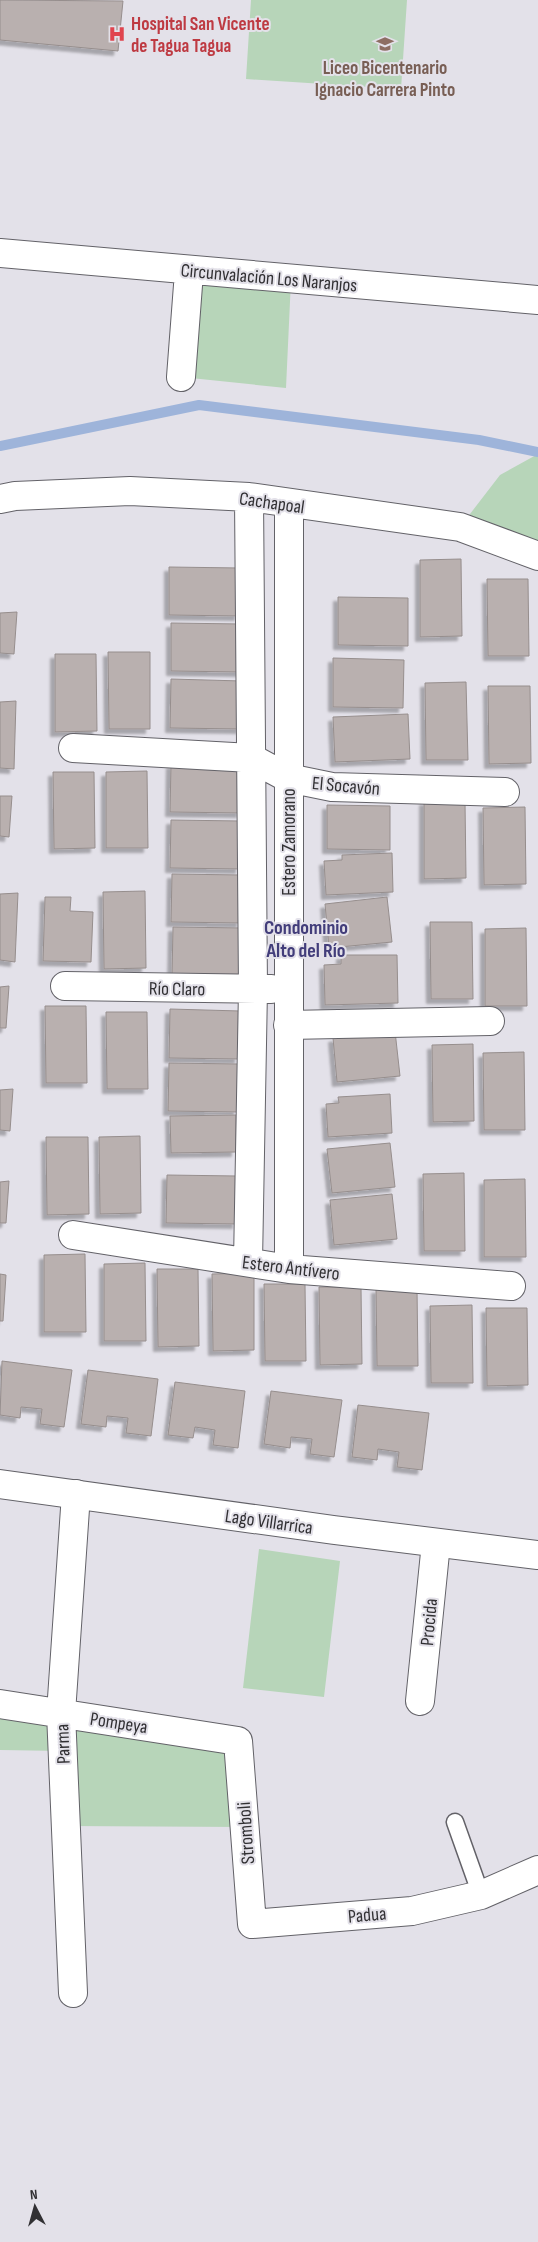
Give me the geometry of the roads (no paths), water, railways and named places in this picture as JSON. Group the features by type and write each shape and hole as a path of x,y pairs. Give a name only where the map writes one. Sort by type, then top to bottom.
{"street":[{"name":"Circunvalación Los Naranjos","path":"0,253 538,300"},
{"path":"181,378 189,272 192,271"},
{"name":"Cachapoal","path":"0,499 15,496 130,491 249,497 460,527 538,556"},
{"path":"248,1262 253,989 249,497"},
{"name":"Estero Zamorano","path":"289,504 288,1025 290,1269"},
{"name":"El Socavón","path":"73,748 251,758 288,778 332,787 505,792"},
{"name":"Río Claro","path":"65,986 289,988"},
{"path":"288,1025 490,1021"},
{"name":"Estero Antívero","path":"72,1235 290,1269 511,1286"},
{"name":"Lago Villarrica","path":"0,1484 538,1555"},
{"name":"Parma","path":"73,1993 61,1713 76,1494"},
{"name":"Procida","path":"420,1701 436,1543"},
{"name":"Pompeya","path":"0,1704 238,1741"},
{"name":"Stromboli","path":"238,1741 252,1924"},
{"name":"Padua","path":"252,1924 412,1911 481,1895 538,1870"}],"lane":[{"path":"455,1822 481,1895"}],"waterway":[{"path":"0,446 199,405 479,440 538,452"}],"place":[{"name":"Hospital San Vicente de Tagua Tagua","path":"117,34"},
{"name":"Liceo Bicentenario Ignacio Carrera Pinto","path":"385,44"}],"district":[{"name":"Condominio Alto del Río","path":"306,938"}]}
